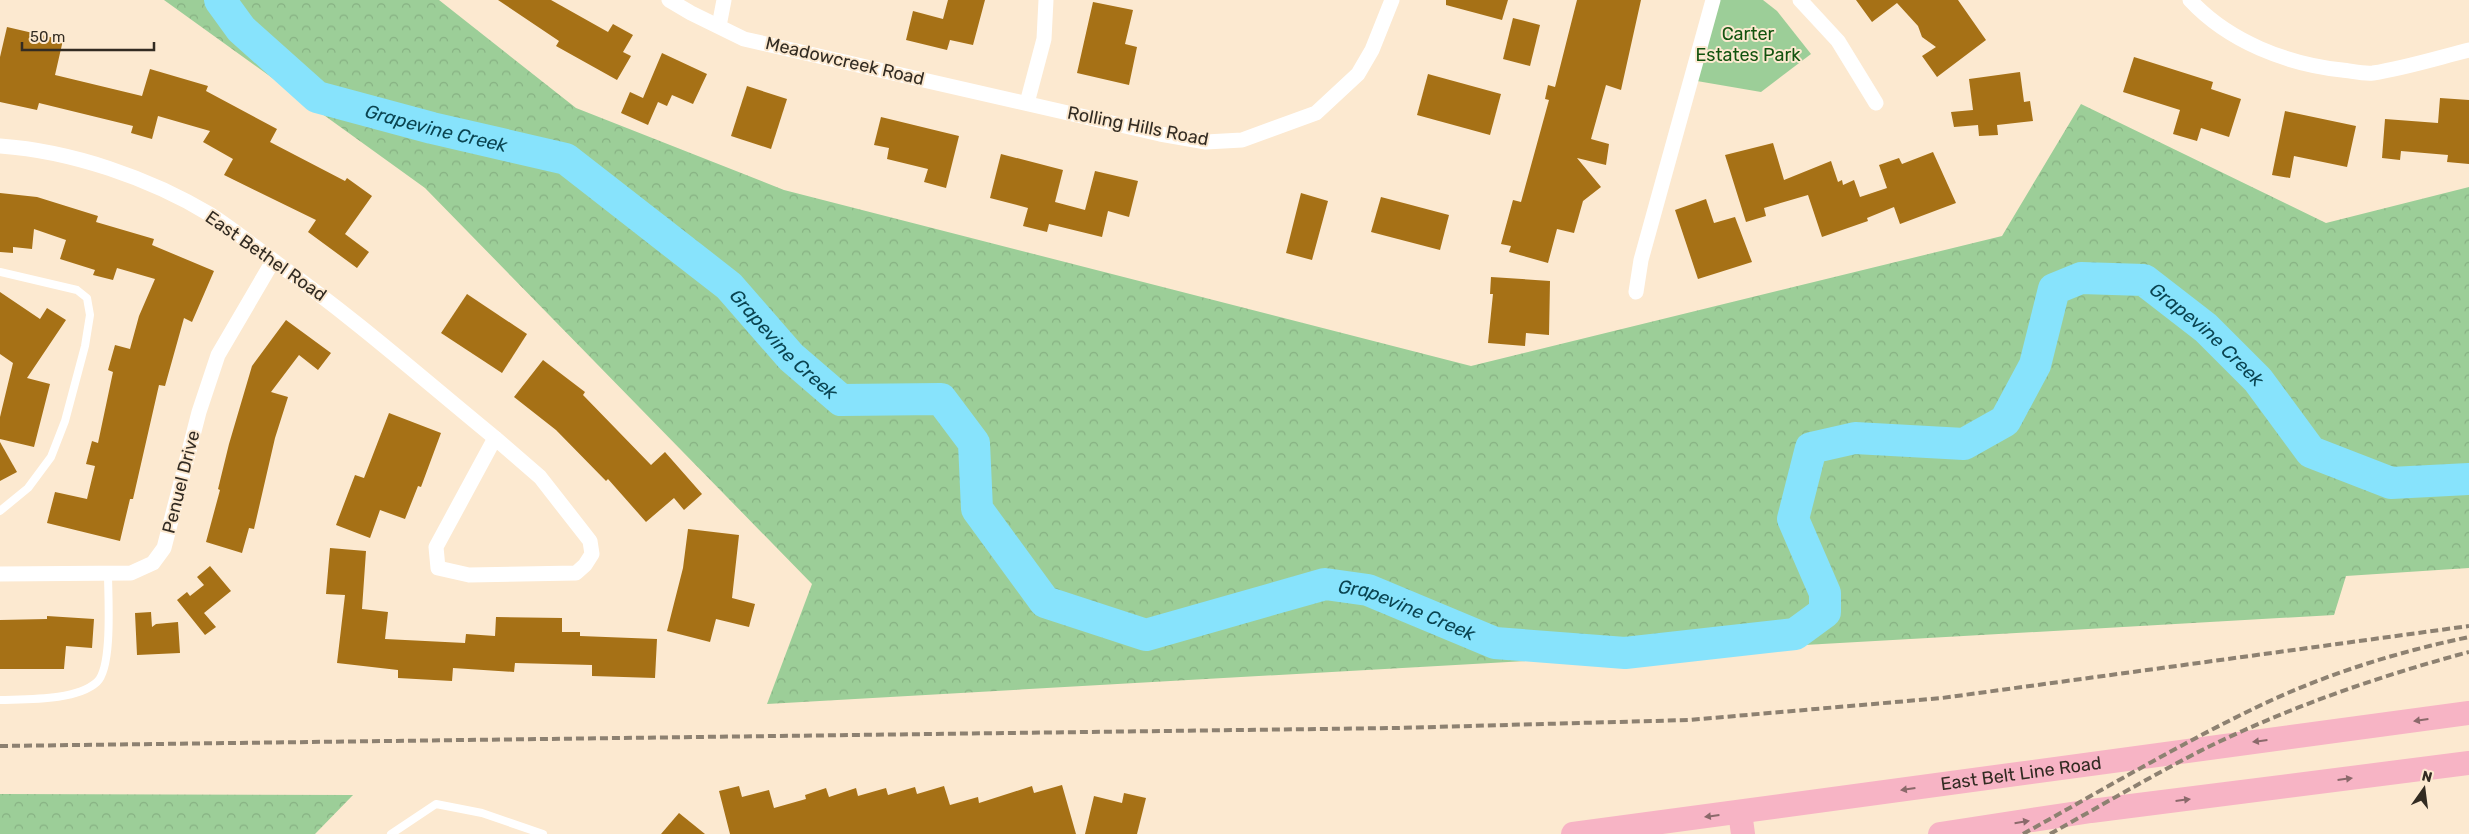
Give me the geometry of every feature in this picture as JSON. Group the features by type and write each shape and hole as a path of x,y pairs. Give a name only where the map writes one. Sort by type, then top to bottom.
{"main road":[{"name":"East Belt Line Road","path":"1573,834 1742,823 2469,713"},
{"path":"1940,834 2090,811 2469,763"}],"street":[{"name":"Meadowcreek Road","path":"669,0 691,14 744,39 1027,103"},
{"path":"719,26 724,0"},
{"path":"1027,103 1044,39 1046,0"},
{"name":"Rolling Hills Road","path":"1027,103 1206,142 1242,140 1316,113 1358,74 1372,50 1392,0"},
{"path":"1636,292 1641,260 1713,0"},
{"path":"1800,0 1838,41 1876,103"},
{"path":"2190,0 2199,10 2230,33 2269,53 2319,68 2371,73 2469,50"},
{"name":"East Bethel Road","path":"0,146 74,159 125,173 185,200 212,216 330,301 494,438 540,477 590,541 592,554 585,565 576,573 469,575 438,568 436,547 494,438"},
{"name":"Penuel Drive","path":"0,574 131,573 153,563 164,548 199,412 218,355 273,261"}],"lane":[{"path":"0,272 77,290 87,298 90,314 85,346 70,402 51,457 28,488 0,511"},
{"path":"0,700 71,694 98,682 107,660 108,573"},
{"path":"391,834 436,804 482,813 543,834"}],"green space":[{"path":"164,0 439,0 576,108 784,190 1471,366 2002,236 2081,104 2326,223 2469,187 2469,568 2346,576 2334,615 767,704 812,584 425,188"},
{"name":"Carter Estates Park","path":"1713,0 1763,0 1777,11 1811,54 1761,92 1691,80"},
{"path":"0,794 353,795 315,834 0,834"}],"building":[{"path":"498,0 551,0 608,32 613,24 633,35 623,52 631,56 617,80 556,46 559,41"},
{"path":"948,0 985,0 973,45 950,40 947,50 906,40 913,11 943,19"},
{"path":"1446,0 1508,0 1502,20 1446,5"},
{"path":"1577,0 1641,0 1621,90 1606,85 1591,139 1609,144 1606,165 1577,158 1601,187 1583,201 1574,233 1557,229 1548,263 1509,252 1511,246 1501,244 1513,200 1521,202 1549,100 1545,99 1548,85 1555,87"},
{"path":"1856,0 1958,0 1986,40 1937,77 1922,56 1936,47 1922,37 1918,26 1897,3 1872,22"},
{"path":"1093,2 1133,10 1125,44 1137,47 1129,85 1077,73"},
{"path":"1513,18 1540,25 1530,66 1503,59"},
{"path":"7,27 63,40 55,75 142,96 150,69 208,86 206,91 277,129 270,142 345,181 347,178 372,196 345,234 369,252 357,268 308,232 316,220 224,175 233,159 203,142 210,131 158,116 152,139 131,133 133,126 39,103 37,110 0,102 0,57"},
{"path":"662,53 707,74 693,104 672,95 667,106 658,102 648,125 621,113 630,92 643,98"},
{"path":"2134,57 2213,82 2211,89 2241,99 2229,137 2201,128 2197,141 2173,134 2180,110 2123,92"},
{"path":"2020,72 2024,102 2030,101 2033,121 1997,125 1998,135 1979,136 1978,125 1954,127 1951,112 1973,110 1969,79"},
{"path":"1428,74 1501,94 1490,135 1417,115"},
{"path":"747,86 787,99 771,149 731,136"},
{"path":"2440,98 2469,100 2469,164 2447,162 2448,155 2401,151 2400,160 2382,158 2385,119 2438,123"},
{"path":"2285,111 2356,126 2347,167 2294,156 2290,178 2272,175"},
{"path":"881,117 959,136 946,188 924,182 928,169 887,159 889,148 874,145"},
{"path":"1773,143 1784,180 1831,161 1838,182 1842,180 1843,185 1854,180 1860,197 1887,188 1879,165 1899,158 1902,164 1933,152 1956,203 1900,224 1894,207 1867,218 1868,221 1822,237 1808,195 1764,208 1766,216 1746,222 1725,155"},
{"path":"1001,154 1063,170 1055,202 1085,210 1095,171 1138,181 1129,217 1108,211 1102,237 1049,224 1047,232 1023,226 1028,208 990,198"},
{"path":"0,193 37,197 98,216 96,222 154,239 152,245 214,271 192,322 184,318 165,386 159,385 133,499 130,499 120,541 47,523 55,492 87,499 95,466 86,464 92,441 98,443 113,372 108,370 115,345 130,349 139,316 155,279 117,268 113,280 93,275 95,270 60,259 66,240 34,229 32,249 13,247 13,253 0,252"},
{"path":"1301,193 1328,201 1312,260 1286,253"},
{"path":"1381,197 1449,215 1440,250 1371,232"},
{"path":"1706,199 1714,223 1735,217 1752,262 1698,279 1675,210"},
{"path":"1491,277 1550,281 1549,335 1526,333 1525,346 1488,343 1493,294 1490,294"},
{"path":"0,292 40,319 47,308 66,320 27,378 50,384 34,447 0,439 0,417 13,363 0,354"},
{"path":"467,294 527,334 502,373 441,333"},
{"path":"286,320 331,353 318,370 299,355 271,392 288,397 275,438 254,529 249,528 242,553 206,542 220,490 218,489 229,444 252,366"},
{"path":"543,360 585,392 583,395 651,465 665,452 702,494 684,510 674,498 646,522 608,479 606,481 556,430 514,397"},
{"path":"389,413 441,433 421,487 418,486 405,519 380,510 370,538 336,525 355,475 364,478"},
{"path":"0,442 17,472 0,481"},
{"path":"688,529 739,535 732,598 755,604 749,627 716,619 710,642 667,631 683,568"},
{"path":"330,548 366,551 362,609 388,612 385,639 465,643 466,634 495,636 496,617 562,618 562,632 580,632 580,636 657,639 655,678 592,676 592,665 515,663 514,672 453,668 452,681 398,678 398,670 337,663 345,595 326,594"},
{"path":"210,566 231,591 204,613 216,627 205,635 177,600 187,592 190,596 204,585 197,577"},
{"path":"151,612 152,627 156,624 178,622 180,653 137,655 135,613"},
{"path":"47,616 94,619 92,648 66,646 64,669 0,669 0,620 47,619"},
{"path":"1062,785 1076,834 730,834 719,791 739,786 742,797 769,790 774,808 806,799 805,795 826,788 829,797 856,788 858,796 886,788 888,795 915,787 917,794 944,786 950,805 978,797 979,803 1032,786 1034,793"},
{"path":"1124,793 1146,798 1137,834 1085,834 1094,796 1122,803"},
{"path":"679,813 705,834 661,834"}],"waterway":[{"name":"Grapevine Creek","path":"220,0 241,29 317,97 432,128 566,159 729,286 791,357 841,400 941,399 974,443 977,509 1045,602 1146,635 1325,584 1368,590 1495,643 1625,653 1795,634 1825,612 1825,593 1793,519 1811,448 1855,438 1964,444 2005,421 2035,365 2054,289 2081,278 2144,280 2206,328 2258,380 2311,452 2391,483 2469,479"}],"railway":[{"path":"0,746 1396,728 1689,720 1942,698 2469,626"},
{"path":"2023,834 2179,747 2274,699 2321,679 2370,663 2469,637"},
{"path":"2050,834 2186,758 2270,719 2368,682 2469,652"}]}
